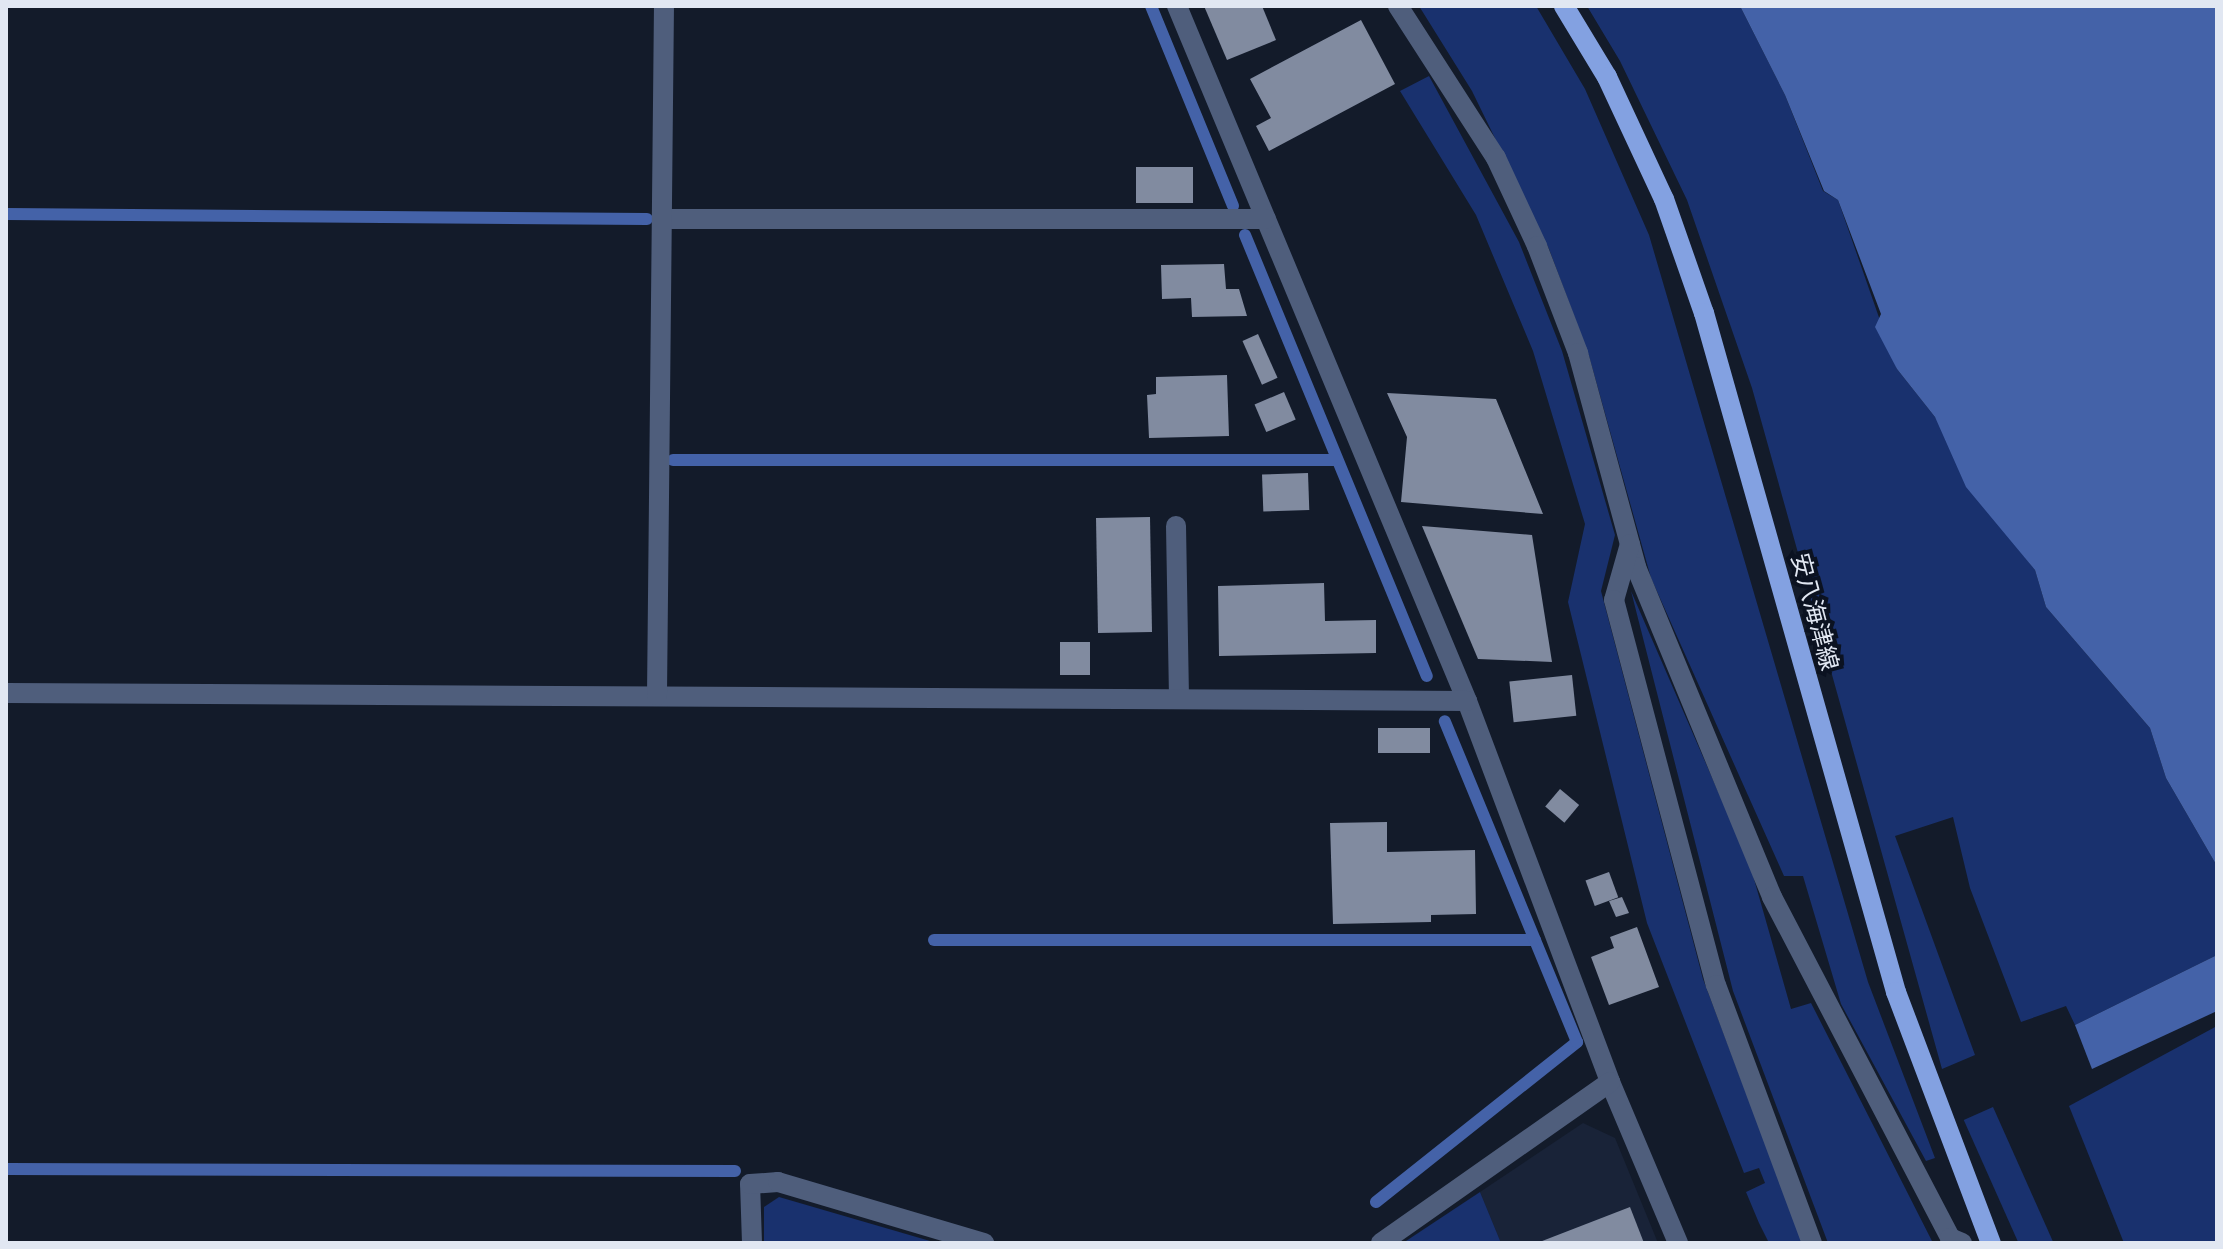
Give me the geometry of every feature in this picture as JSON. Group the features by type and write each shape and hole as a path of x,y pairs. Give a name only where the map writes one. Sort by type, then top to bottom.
{"main road":[{"name":"安八海津線","path":"1564,6 1607,77 1664,199 1704,313 1896,992 1991,1243"}],"street":[{"path":"657,695 664,6"},
{"path":"1177,6 1467,701 1610,1082 1678,1243"},
{"path":"1398,6 1496,158 1537,246 1578,353 1630,544 1772,897 1950,1238 1962,1243"},
{"path":"663,219 1266,219"},
{"path":"1176,526 1179,699"},
{"path":"1630,544 1614,600 1618,616 1716,985 1812,1243"},
{"path":"6,693 1467,701"},
{"path":"1381,1243 1610,1082"},
{"path":"752,1243 750,1184 778,1182 984,1243"}],"shaded area":[{"path":"1419,6 1536,6 1585,89 1649,235 1868,982 1935,1158 1926,1161 1841,1004 1803,876 1784,876 1651,578 1589,356 1549,249 1472,91"},
{"path":"1587,6 1740,6 1785,95 1823,191 1838,200 1897,369 1935,417 2003,529 2035,570 2046,607 2150,728 2166,778 2217,866 2217,955 2075,1025 2066,1006 2021,1022 1970,888 1953,817 1895,836 1975,1055 1942,1069 1752,388 1687,200 1620,61"},
{"path":"1740,6 2217,6 2217,866 2166,778 2150,728 2046,607 2035,570 1966,487 1935,417 1897,369 1875,327 1881,314 1838,200 1824,191 1785,95"},
{"path":"1429,76 1519,242 1562,351 1615,535 1601,591 1703,979 1803,1243 1769,1243 1759,1223 1746,1192 1765,1183 1759,1168 1744,1173 1647,923 1568,602 1585,524 1533,351 1476,215 1400,91"},
{"path":"1631,591 1750,865 1791,1009 1811,1003 1933,1243 1828,1243 1733,991"},
{"path":"2217,955 2217,1011 2092,1069 2075,1025"},
{"path":"2217,1026 2217,1243 2124,1243 2069,1106"},
{"path":"1993,1107 2054,1243 2019,1243 1964,1120"},
{"path":"1583,1123 1615,1138 1658,1243 1501,1243 1480,1192"},
{"path":"1480,1192 1501,1243 1403,1243"},
{"path":"779,1197 937,1243 764,1243 764,1207"}],"building":[{"path":"1204,6 1262,6 1276,40 1227,60"},
{"path":"1361,20 1395,84 1269,151 1256,126 1271,118 1250,79"},
{"path":"1136,167 1193,167 1193,203 1136,203"},
{"path":"1224,264 1226,289 1239,289 1247,316 1192,317 1191,298 1162,299 1161,265"},
{"path":"1258,334 1278,378 1262,385 1242,341"},
{"path":"1227,375 1229,436 1149,438 1147,395 1156,394 1156,377"},
{"path":"1284,392 1296,420 1266,432 1255,405"},
{"path":"1387,393 1496,399 1543,514 1401,502 1407,437"},
{"path":"1308,473 1309,510 1263,512 1262,475"},
{"path":"1150,517 1152,632 1098,633 1096,518"},
{"path":"1422,526 1532,535 1552,662 1478,659"},
{"path":"1324,583 1325,621 1376,620 1376,653 1219,656 1218,586"},
{"path":"1060,642 1090,642 1090,675 1060,675"},
{"path":"1572,675 1576,716 1514,722 1509,682"},
{"path":"1378,728 1430,728 1430,753 1378,753"},
{"path":"1560,789 1579,805 1564,823 1545,807"},
{"path":"1387,822 1387,852 1475,850 1476,914 1431,915 1431,922 1333,924 1330,823"},
{"path":"1609,872 1618,897 1595,906 1586,881"},
{"path":"1622,897 1629,913 1616,917 1609,901"},
{"path":"1637,927 1659,987 1609,1005 1591,957 1614,948 1610,937"},
{"path":"1630,1207 1644,1243 1537,1243"}],"waterway":[{"path":"1151,6 1233,206"},
{"path":"6,214 647,219"},
{"path":"1245,235 1427,676"},
{"path":"673,460 1337,460"},
{"path":"1376,1202 1577,1042 1445,721"},
{"path":"934,940 1535,940"},
{"path":"6,1169 735,1171"}]}
